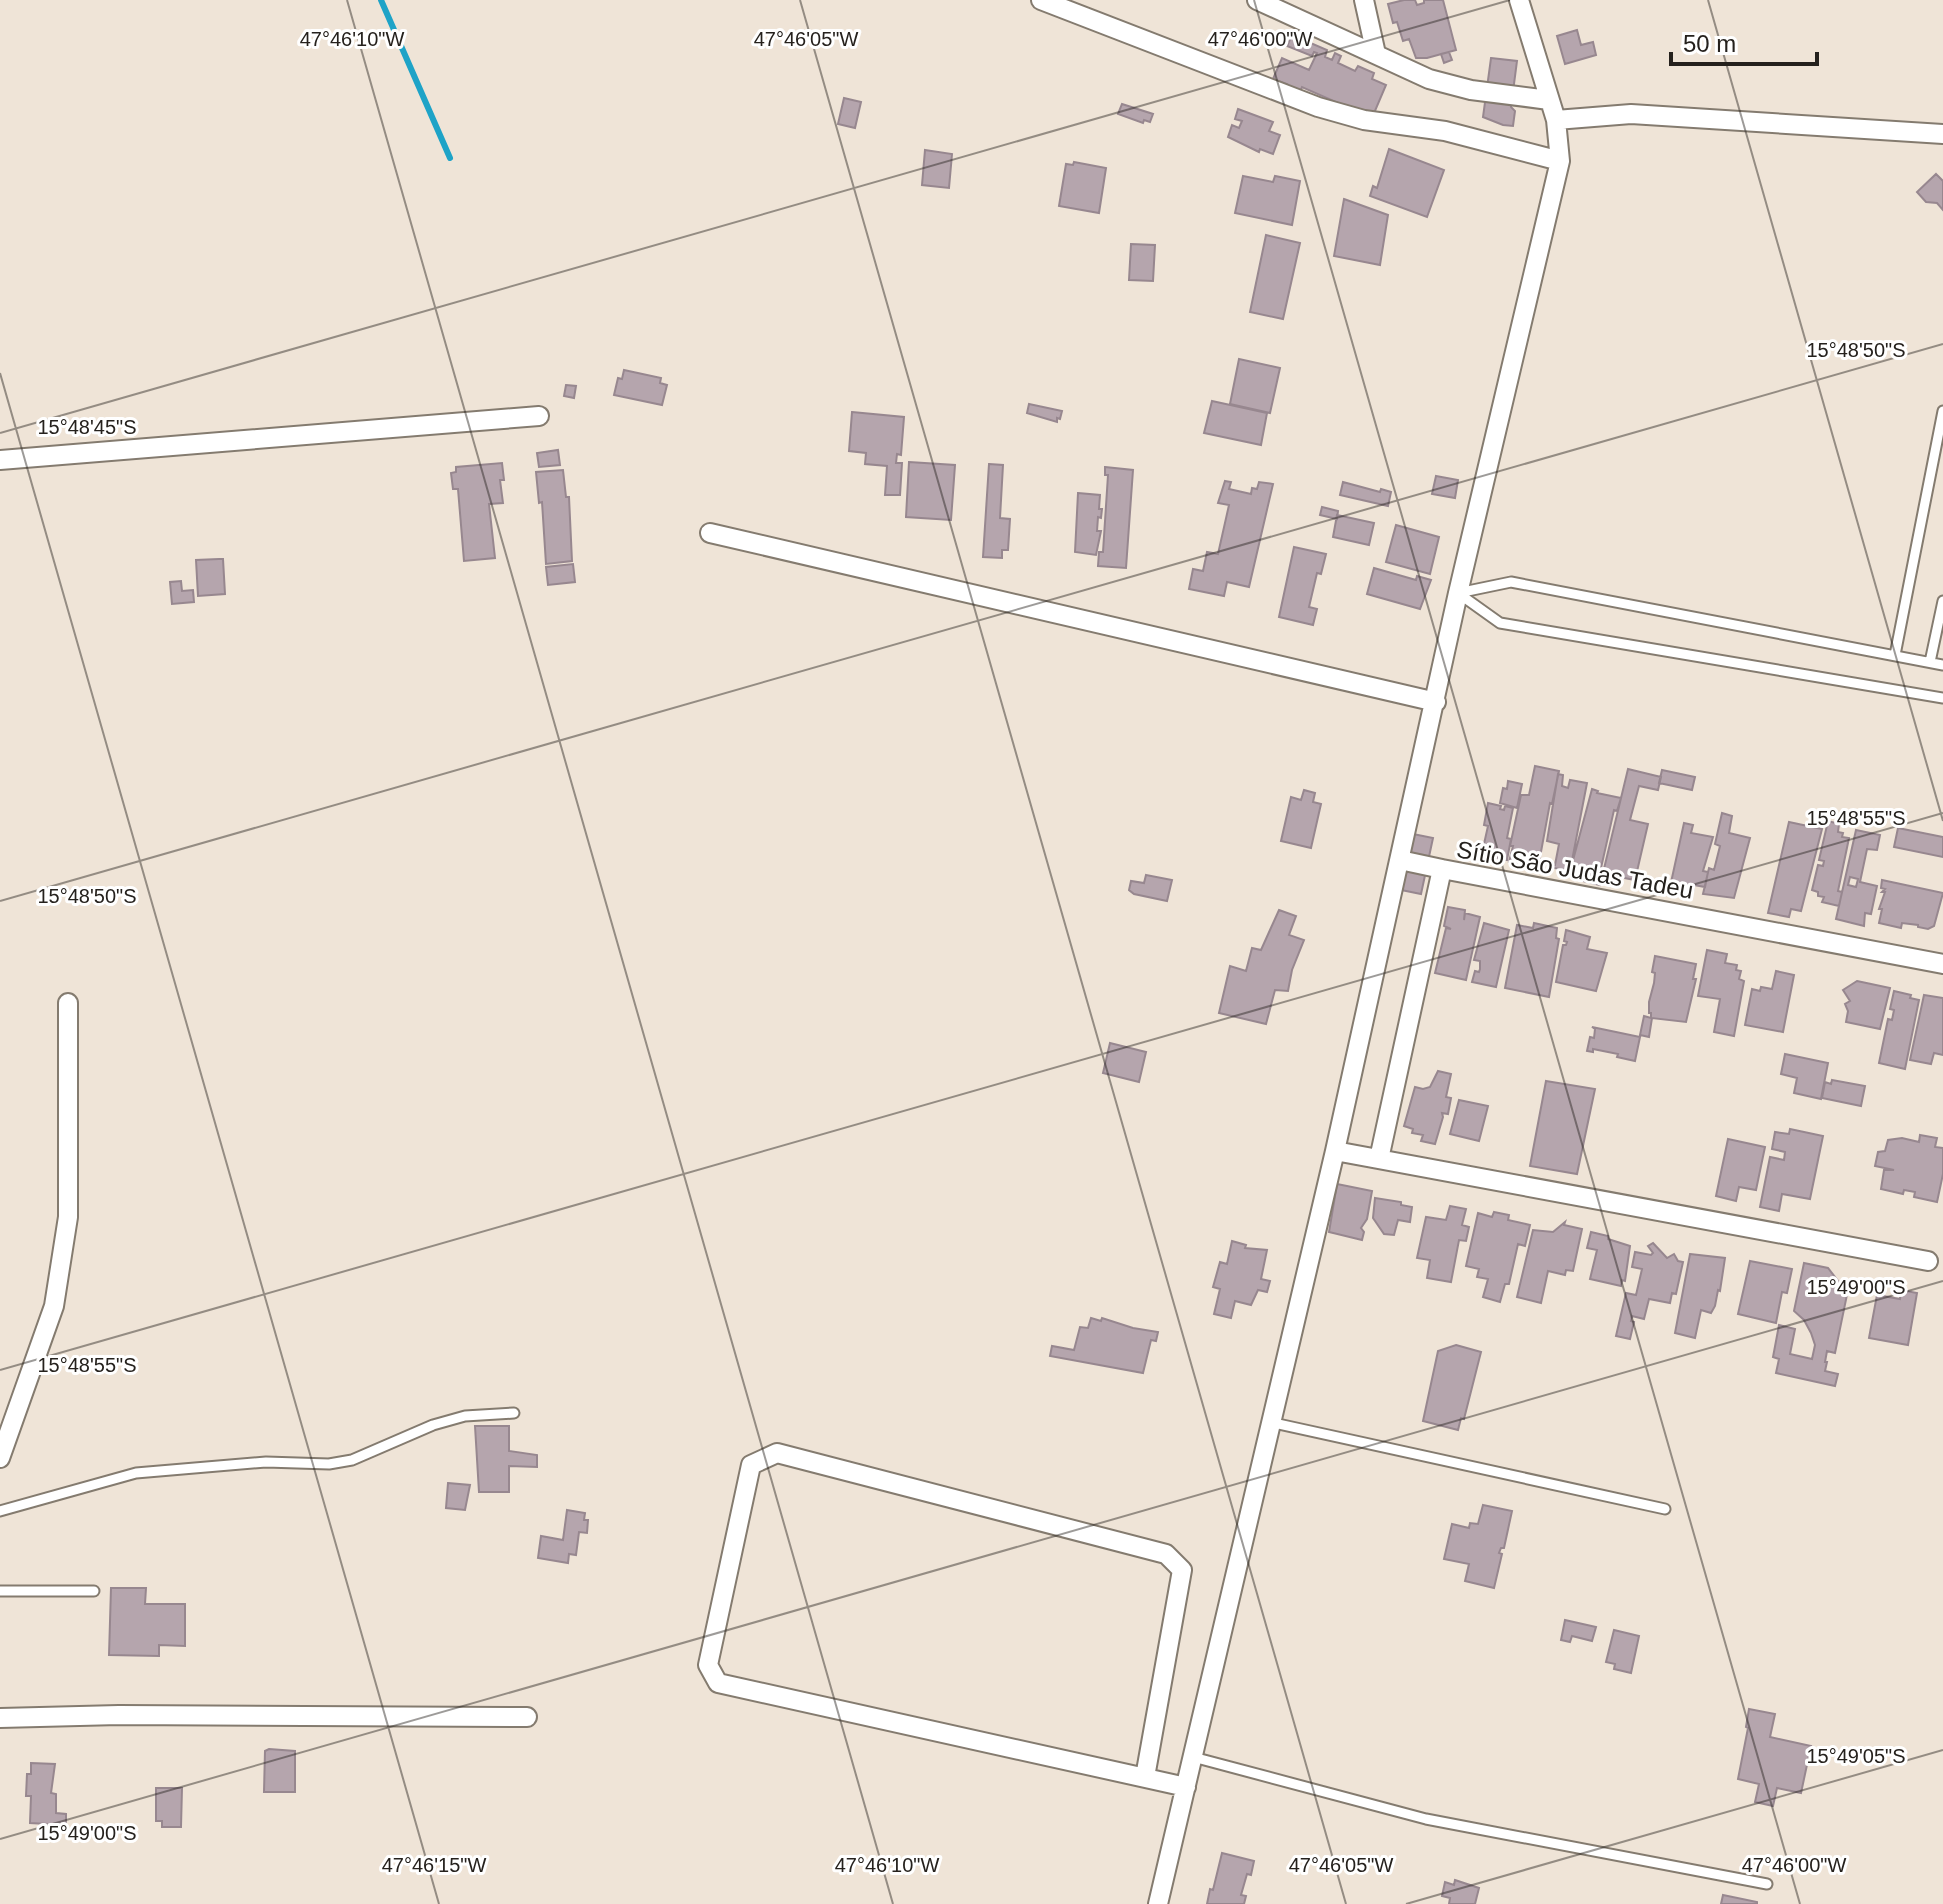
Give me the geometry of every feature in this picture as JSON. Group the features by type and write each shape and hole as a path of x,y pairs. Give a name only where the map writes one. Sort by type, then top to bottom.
{"street":[{"path":"1041,0 1318,107 1364,120 1445,131 1560,161"},
{"path":"1257,0 1450,86 1549,100"},
{"path":"1364,0 1376,54"},
{"path":"1158,1904 1335,1151 1458,593 1560,161 1556,120 1519,0"},
{"path":"1556,120 1631,114 1943,134"},
{"path":"0,460 539,416"},
{"path":"710,533 1436,702"},
{"path":"1400,860 1442,869"},
{"name":"Sítio São Judas Tadeu","path":"1379,1159 1442,869 1943,964"},
{"path":"0,1458 54,1306 68,1217 68,1003"},
{"path":"1335,1151 1928,1261"},
{"path":"1145,1777 1182,1570 1166,1554 777,1453 751,1465 708,1665 718,1683 1186,1787"},
{"path":"0,1718 119,1715 527,1717"}],"lane":[{"path":"1895,655 1943,411"},
{"path":"1458,593 1511,582 1943,665"},
{"path":"1458,593 1500,623 1943,698"},
{"path":"1930,662 1943,601"},
{"path":"0,1511 136,1473 266,1462 329,1464 352,1460 433,1425 465,1416 514,1413"},
{"path":"1269,1422 1665,1509"},
{"path":"0,1591 94,1591"},
{"path":"1193,1757 1426,1819 1767,1884"}],"building":[{"path":"1415,0 1417,5 1424,3 1424,0 1443,0 1456,50 1416,58 1409,39 1403,41 1397,22 1393,23 1388,4"},
{"path":"1577,30 1581,45 1593,42 1596,55 1565,64 1557,36"},
{"path":"1292,35 1327,50 1325,57 1332,60 1335,53 1341,56 1338,63 1355,71 1358,66 1374,73 1372,79 1386,85 1372,118 1302,87 1297,101 1283,95 1287,84 1273,79 1282,58 1309,70 1317,53 1314,52 1312,56 1287,46"},
{"path":"1449,52 1452,60 1444,63 1441,54"},
{"path":"1491,58 1517,61 1511,107 1515,111 1513,126 1483,117"},
{"path":"844,98 861,102 855,128 838,124"},
{"path":"1122,104 1153,114 1150,122 1144,120 1143,123 1118,114"},
{"path":"1238,109 1273,122 1269,131 1280,135 1273,154 1260,149 1259,152 1228,137 1232,125 1239,128 1242,121 1235,119"},
{"path":"1389,149 1444,170 1427,217 1370,196 1373,186 1377,188"},
{"path":"925,150 952,154 949,188 922,185"},
{"path":"1074,162 1106,168 1099,213 1059,206 1066,164 1073,165"},
{"path":"1936,174 1943,181 1943,210 1937,203 1926,202 1917,192"},
{"path":"1243,176 1273,182 1275,176 1300,181 1292,225 1235,213"},
{"path":"1344,199 1388,215 1380,265 1334,256"},
{"path":"1266,235 1300,243 1283,319 1250,312"},
{"path":"1131,244 1155,245 1153,281 1129,280"},
{"path":"1239,359 1280,368 1270,413 1230,404"},
{"path":"624,370 661,378 660,383 667,385 662,405 614,395 618,378 622,379"},
{"path":"566,385 576,386 574,398 564,396"},
{"path":"1212,401 1267,413 1261,445 1204,433"},
{"path":"1029,404 1062,411 1060,419 1057,418 1057,422 1027,413"},
{"path":"852,412 904,417 901,455 897,454 896,463 902,463 900,495 885,495 887,466 865,464 866,453 849,451"},
{"path":"558,450 560,465 539,467 537,453"},
{"path":"909,462 955,465 951,520 906,517"},
{"path":"502,463 504,480 500,480 503,503 489,504 495,558 464,561 458,489 453,489 451,473 456,472 456,467"},
{"path":"989,464 1003,465 1000,518 1010,519 1008,550 1002,550 1002,558 983,557"},
{"path":"1105,467 1133,470 1126,568 1098,566 1099,552 1103,552 1108,475 1105,475"},
{"path":"563,470 566,497 569,497 572,561 546,564 542,502 539,503 536,472"},
{"path":"1436,476 1458,480 1455,498 1432,494"},
{"path":"1225,481 1231,482 1229,489 1251,494 1252,488 1257,489 1259,482 1273,484 1249,587 1227,582 1224,596 1189,589 1193,569 1203,571 1207,552 1218,554 1229,505 1218,503"},
{"path":"1343,482 1391,492 1388,506 1340,495"},
{"path":"1078,493 1100,495 1099,509 1102,509 1097,531 1101,531 1096,555 1075,552"},
{"path":"1322,507 1338,511 1337,519 1320,515"},
{"path":"1337,515 1374,523 1369,545 1333,537"},
{"path":"1396,525 1439,537 1430,574 1386,562"},
{"path":"1294,547 1326,554 1321,574 1317,573 1309,607 1317,609 1313,625 1279,617"},
{"path":"223,559 225,594 198,596 196,560"},
{"path":"573,564 575,582 548,585 546,567"},
{"path":"1374,568 1416,580 1417,576 1431,580 1420,609 1367,594"},
{"path":"181,581 182,591 193,590 194,602 172,604 170,582"},
{"path":"1535,766 1559,771 1538,868 1509,862 1521,795 1529,795"},
{"path":"1628,769 1661,777 1658,790 1639,786 1630,820 1648,824 1635,880 1619,877 1619,881 1602,877"},
{"path":"1662,770 1695,777 1692,790 1659,783"},
{"path":"1558,774 1563,775 1562,786 1568,788 1570,780 1587,783 1570,871 1549,867 1549,864 1555,865 1559,844 1547,841"},
{"path":"1508,781 1522,784 1517,808 1500,803"},
{"path":"1592,789 1621,798 1617,811 1614,810 1600,885 1583,881 1587,867 1572,864"},
{"path":"1304,790 1315,793 1313,802 1321,804 1311,848 1281,841 1291,797 1301,800"},
{"path":"1488,803 1501,806 1500,809 1504,810 1505,806 1513,808 1507,838 1511,839 1507,860 1486,856 1488,845 1484,844 1488,826 1484,825"},
{"path":"1722,813 1732,816 1729,833 1750,838 1734,898 1703,894 1709,868 1714,870 1720,846 1715,844"},
{"path":"1828,821 1839,824 1838,832 1843,833 1842,837 1849,838 1838,891 1842,892 1839,906 1822,902 1824,897 1812,890 1818,865 1823,866 1824,861 1819,860"},
{"path":"1789,822 1822,829 1801,911 1791,909 1789,917 1768,913"},
{"path":"1684,823 1693,825 1691,833 1713,837 1703,871 1708,872 1705,887 1694,885 1693,892 1670,887"},
{"path":"1898,828 1943,837 1943,857 1894,847"},
{"path":"1856,830 1880,835 1877,850 1867,849 1860,882 1877,886 1871,914 1865,913 1864,926 1836,919","holes":["1850,877 1858,879 1856,887 1848,885"]},
{"path":"1413,834 1433,838 1421,894 1401,890"},
{"path":"1146,875 1172,880 1167,901 1134,894 1129,890 1131,881 1144,883"},
{"path":"1882,880 1943,893 1934,926 1928,929 1902,923 1901,928 1879,923 1882,909 1879,909 1885,892 1881,888"},
{"path":"1448,907 1465,910 1464,920 1465,913 1480,917 1466,980 1435,973 1446,928 1451,929 1444,926"},
{"path":"1279,910 1296,916 1289,935 1304,940 1292,970 1288,991 1275,990 1266,1024 1219,1013 1230,966 1246,971 1252,948 1261,950"},
{"path":"1484,923 1509,930 1496,987 1472,982 1475,971 1479,972 1480,969 1480,961 1474,960"},
{"path":"1534,923 1557,928 1556,938 1559,939 1549,997 1505,988 1517,925 1533,928"},
{"path":"1566,930 1590,937 1587,949 1607,953 1596,991 1556,982 1563,945 1567,942 1564,941"},
{"path":"1707,950 1727,954 1725,963 1737,965 1736,970 1741,971 1739,979 1744,981 1734,1036 1714,1032 1720,999 1698,996"},
{"path":"1655,956 1696,964 1693,979 1696,979 1686,1022 1652,1018 1649,1037 1640,1035 1644,1016 1651,1018 1649,1002 1654,983 1655,973 1652,972"},
{"path":"1776,971 1794,975 1783,1032 1745,1025 1752,989 1772,989"},
{"path":"1857,981 1890,988 1880,1029 1846,1022 1848,1011 1845,1004 1850,1001 1843,990"},
{"path":"1894,991 1919,1000 1905,1069 1879,1063 1888,1019 1892,1020 1894,1010 1890,1009"},
{"path":"1924,995 1943,998 1943,1055 1934,1053 1931,1064 1910,1060"},
{"path":"1592,1027 1640,1037 1635,1061 1617,1057 1618,1054 1593,1049 1593,1052 1587,1051 1590,1037 1594,1038 1595,1029"},
{"path":"1110,1043 1146,1052 1139,1082 1103,1073"},
{"path":"1785,1054 1828,1063 1821,1099 1794,1093 1797,1078 1781,1074"},
{"path":"1438,1071 1451,1074 1446,1097 1451,1098 1448,1114 1442,1113 1435,1144 1421,1141 1423,1135 1412,1133 1413,1129 1404,1126 1415,1087 1430,1087"},
{"path":"1832,1080 1865,1086 1861,1106 1822,1098 1825,1082 1831,1084"},
{"path":"1546,1081 1595,1089 1577,1174 1530,1166"},
{"path":"1459,1100 1488,1106 1479,1141 1450,1134"},
{"path":"1790,1129 1823,1136 1810,1199 1782,1194 1779,1211 1760,1207 1770,1157 1784,1160 1785,1152 1772,1149 1775,1132 1789,1134"},
{"path":"1920,1135 1937,1138 1935,1147 1943,1148 1943,1174 1937,1202 1914,1197 1915,1192 1904,1190 1903,1194 1881,1189 1884,1170 1894,1170 1875,1166 1878,1152 1885,1151 1888,1140 1902,1138 1919,1142"},
{"path":"1728,1139 1765,1147 1756,1190 1739,1187 1736,1201 1716,1196"},
{"path":"1337,1184 1372,1191 1367,1219 1361,1228 1364,1232 1362,1240 1329,1232"},
{"path":"1375,1198 1412,1207 1410,1222 1398,1220 1394,1235 1384,1234 1373,1218"},
{"path":"1450,1206 1466,1209 1462,1225 1469,1227 1466,1241 1459,1240 1451,1282 1427,1278 1430,1260 1417,1258 1426,1217 1446,1220"},
{"path":"1494,1212 1509,1215 1508,1220 1530,1225 1525,1246 1518,1244 1509,1284 1505,1284 1500,1302 1483,1297 1488,1279 1477,1277 1479,1269 1466,1266 1478,1213 1492,1217"},
{"path":"1565,1222 1564,1225 1582,1229 1573,1271 1566,1270 1565,1275 1548,1271 1541,1303 1517,1297 1533,1230 1553,1232"},
{"path":"1591,1232 1630,1246 1625,1281 1622,1280 1621,1286 1590,1279 1597,1250 1587,1248"},
{"path":"1232,1241 1246,1245 1245,1248 1267,1250 1261,1279 1270,1281 1267,1292 1258,1290 1251,1305 1235,1301 1231,1318 1214,1314 1220,1289 1213,1287 1220,1262 1227,1264"},
{"path":"1653,1243 1667,1258 1674,1254 1678,1261 1683,1262 1676,1294 1672,1293 1670,1303 1649,1299 1644,1319 1632,1316 1631,1321 1634,1322 1630,1339 1616,1336 1626,1293 1636,1295 1642,1269 1632,1267 1635,1252 1651,1255 1653,1253 1648,1246"},
{"path":"1690,1254 1725,1258 1715,1306 1711,1313 1701,1310 1695,1338 1675,1333"},
{"path":"1750,1261 1792,1269 1787,1293 1782,1292 1776,1323 1738,1314"},
{"path":"1804,1263 1828,1268 1839,1282 1849,1285 1835,1353 1827,1351 1825,1362 1825,1371 1838,1374 1835,1386 1776,1373 1779,1359 1773,1357 1779,1325 1795,1329 1790,1354 1812,1359 1815,1345 1811,1333 1804,1320 1794,1311"},
{"path":"1901,1290 1917,1293 1908,1345 1869,1338 1877,1295 1900,1299"},
{"path":"1091,1318 1158,1332 1156,1341 1151,1340 1143,1373 1050,1356 1052,1346 1074,1350 1080,1327 1088,1328"},
{"path":"1456,1345 1481,1352 1464,1419 1461,1418 1458,1430 1423,1421 1438,1351"},
{"path":"475,1426 509,1426 509,1451 537,1455 537,1467 509,1466 509,1492 479,1492"},
{"path":"448,1483 470,1485 465,1510 446,1508"},
{"path":"1483,1505 1512,1511 1504,1548 1499,1553 1502,1554 1494,1588 1465,1581 1469,1564 1444,1559 1452,1524 1469,1528 1470,1523 1478,1524"},
{"path":"567,1510 585,1513 584,1520 588,1520 587,1533 579,1532 576,1555 569,1554 568,1563 538,1558 541,1536 563,1540"},
{"path":"111,1588 146,1588 145,1604 185,1604 185,1646 159,1645 159,1656 109,1655"},
{"path":"1565,1620 1596,1627 1592,1641 1572,1636 1570,1642 1561,1640"},
{"path":"1614,1630 1639,1636 1631,1673 1614,1669 1615,1664 1606,1662"},
{"path":"1749,1709 1775,1714 1770,1737 1811,1746 1801,1793 1777,1788 1773,1806 1755,1802 1759,1784 1738,1779"},
{"path":"265,1751 295,1751 295,1792 264,1792"},
{"path":"31,1763 55,1764 51,1793 56,1794 56,1813 66,1814 66,1825 30,1823 31,1796 26,1796"},
{"path":"156,1788 182,1788 181,1827 162,1827 162,1821 156,1821"},
{"path":"1222,1853 1254,1861 1241,1895 1246,1896 1244,1904 1207,1904"},
{"path":"1455,1880 1479,1888 1475,1904 1449,1904 1450,1898 1442,1896 1445,1882 1454,1885"},
{"path":"1723,1895 1757,1902 1757,1904 1721,1904"}],"waterway":[{"path":"381,0 450,158"}]}
